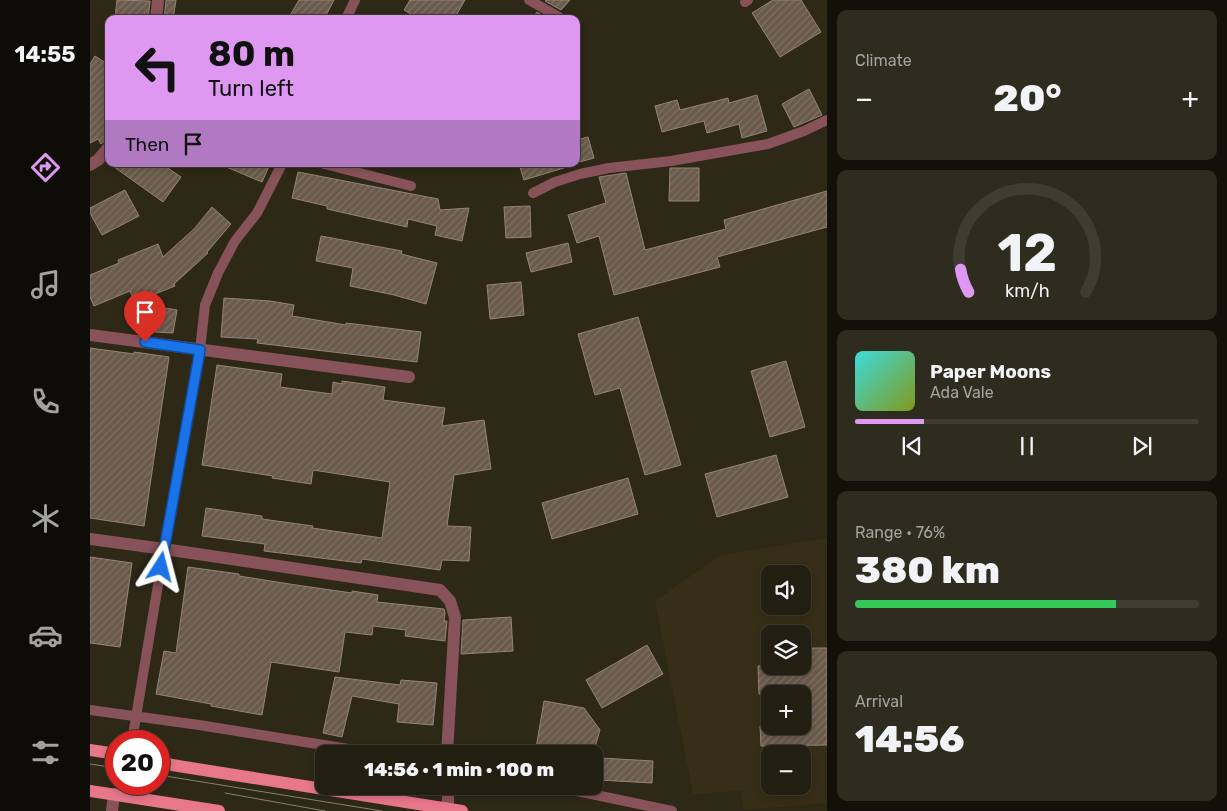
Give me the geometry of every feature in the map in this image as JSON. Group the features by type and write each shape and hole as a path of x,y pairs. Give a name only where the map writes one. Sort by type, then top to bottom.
{"main road":[{"path":"90,750 105,752"},
{"path":"170,764 462,811"},
{"path":"90,791 105,790"},
{"path":"144,795 219,811"}],"street":[{"path":"156,15 158,0"},
{"path":"90,165 98,160 105,152"},
{"path":"90,335 409,377"},
{"path":"90,539 440,590 450,601 455,617 448,745"},
{"path":"112,811 115,795"},
{"path":"448,795 448,809"}],"lane":[{"path":"348,15 355,0"},
{"path":"530,0 556,15"},
{"path":"532,193 555,182 580,174 609,168 671,161 768,144 804,131 827,120"},
{"path":"134,730 200,350 205,305 218,273 235,242 257,213 280,167"},
{"path":"336,167 411,186"},
{"path":"90,710 324,745"},
{"path":"596,795 672,811"}],"shaded area":[{"path":"827,538 827,803 744,810 741,791 693,794 655,601 721,555"}],"building":[{"path":"117,0 150,1 148,15 115,15"},
{"path":"166,0 176,0 174,15 164,15"},
{"path":"299,0 334,0 326,15 290,15"},
{"path":"410,0 465,0 456,15 412,15 404,10"},
{"path":"546,0 570,0 561,10"},
{"path":"773,0 801,0 821,32 780,57 752,13"},
{"path":"95,56 105,62 105,141 101,144 98,139 90,143 90,64"},
{"path":"809,89 822,115 794,127 782,104"},
{"path":"757,95 767,131 742,138 739,124 707,133 704,121 662,132 655,106 677,100 680,110 728,98 729,103"},
{"path":"588,137 594,158 580,162 580,139"},
{"path":"114,167 166,167 181,177 163,202"},
{"path":"226,167 269,167 262,182"},
{"path":"520,167 567,167 524,180"},
{"path":"670,168 699,168 699,201 669,201"},
{"path":"298,172 438,199 440,210 469,208 462,241 435,235 437,226 408,219 407,227 327,209 327,206 292,198"},
{"path":"626,173 645,250 726,229 724,220 827,191 827,227 717,257 720,267 614,295 599,236 577,243 568,215 606,203 599,177"},
{"path":"125,190 139,216 102,235 90,213 90,208"},
{"path":"530,206 531,237 506,238 504,207"},
{"path":"212,207 231,224 208,253 174,284 175,286 135,302 130,291 94,306 90,297 90,275 119,263 118,260 158,244 163,257 194,229"},
{"path":"321,236 402,251 401,254 437,263 426,304 350,286 353,268 316,261"},
{"path":"568,243 572,262 531,272 526,253"},
{"path":"521,282 524,315 490,319 487,285"},
{"path":"224,298 270,301 294,305 292,316 346,325 346,323 421,332 417,362 257,343 258,339 221,337"},
{"path":"135,303 177,310 173,333 138,331 140,315"},
{"path":"638,317 681,465 645,475 620,388 595,395 578,334"},
{"path":"90,348 169,357 144,526 90,518"},
{"path":"786,361 805,427 770,437 751,371"},
{"path":"217,365 282,374 280,387 332,394 333,382 342,384 342,381 385,387 383,400 445,408 442,426 484,420 491,469 454,475 447,526 471,527 469,561 442,560 440,570 362,559 361,563 264,551 265,544 202,536 206,508 262,516 262,519 313,526 312,528 382,538 390,482 313,470 311,484 202,465"},
{"path":"776,455 788,497 717,517 705,474"},
{"path":"628,478 638,514 552,539 542,503"},
{"path":"90,557 132,563 120,647 90,643"},
{"path":"188,567 296,585 378,595 377,602 444,609 444,621 447,621 445,641 405,636 406,630 373,626 372,635 345,632 339,672 271,662 262,715 156,694 164,651 176,653"},
{"path":"511,617 513,651 461,654 463,620"},
{"path":"647,645 663,674 602,708 586,680"},
{"path":"811,648 827,648 827,745 761,746 760,726 761,735 811,735 811,685 761,685 761,694 759,694 758,666 761,666 761,675 811,675"},
{"path":"335,677 400,685 401,680 437,683 433,725 397,722 399,704 352,696 342,737 323,733"},
{"path":"544,701 584,708 600,730 596,745 537,745"},
{"path":"603,758 653,761 652,783 603,780"}],"tram line":[{"path":"90,764 105,766"},
{"path":"170,777 382,811"},
{"path":"225,793 325,811"}],"route":[{"path":"145,342 200,350 161,567"}]}
